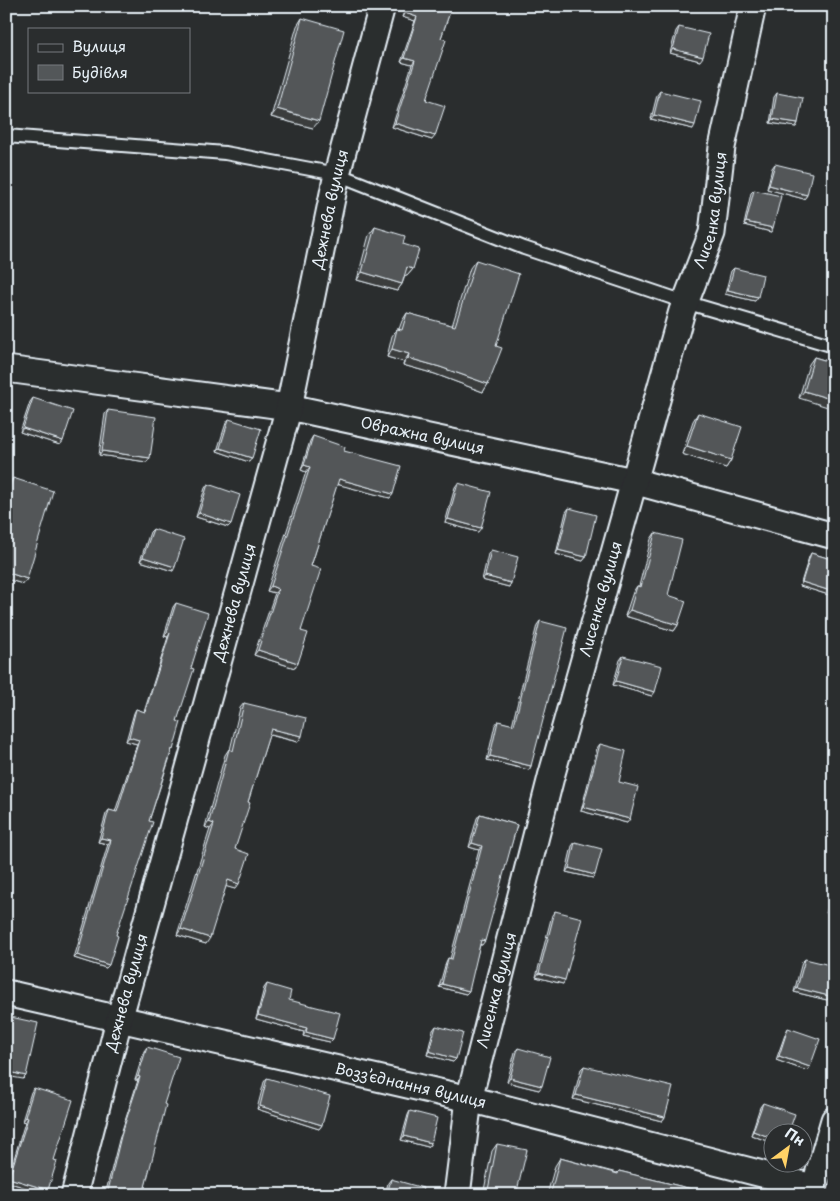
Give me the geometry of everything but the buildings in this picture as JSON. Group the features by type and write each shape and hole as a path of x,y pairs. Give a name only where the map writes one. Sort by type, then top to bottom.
{"street":[{"name":"Дежнева вулиця","path":"74,1195 119,1020 289,407 337,174 382,6"},
{"name":"Лисенка вулиця","path":"456,1195 469,1099 551,777 685,302 712,233 722,147 753,6"},
{"name":"Овражна вулиця","path":"6,369 289,407 633,481 834,536"},
{"name":"Возз’єднання вулиця","path":"6,993 469,1099 813,1191"},
{"path":"813,1191 834,1120"}],"lane":[{"path":"6,136 225,153 337,174 524,248 685,302 834,346"}]}
